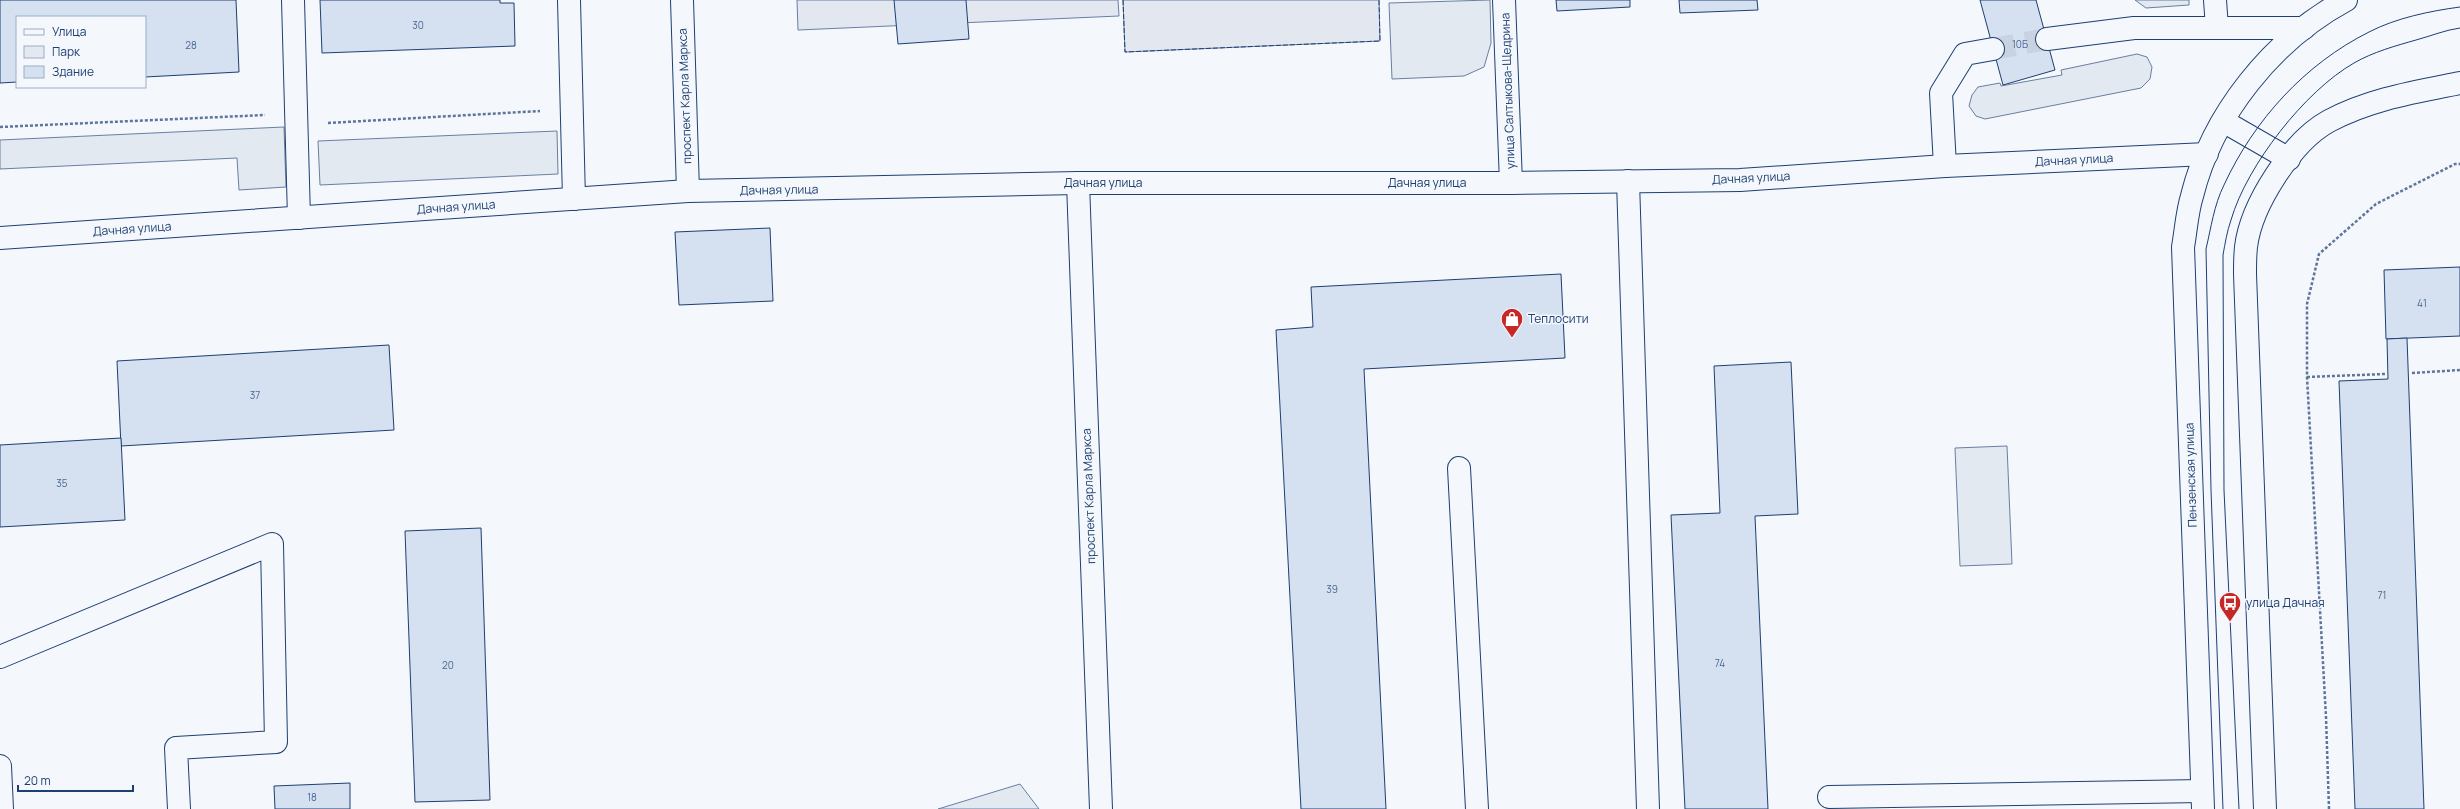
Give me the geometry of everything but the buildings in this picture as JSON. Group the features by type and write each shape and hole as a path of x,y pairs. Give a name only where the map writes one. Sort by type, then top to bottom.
{"street":[{"path":"293,0 299,218"},
{"path":"569,0 574,199"},
{"name":"проспект Карла Маркса","path":"682,0 688,191"},
{"name":"улица Салтыкова-Щедрина","path":"1504,0 1511,183"},
{"path":"2215,0 2217,28"},
{"name":"Пензенская улица","path":"2202,800 2183,247 2192,196 2209,150 2232,106 2271,58 2304,28 2346,0"},
{"path":"2047,39 2134,28 2304,28"},
{"path":"1945,166 1941,93 1965,54 1993,49"},
{"path":"2265,809 2245,274 2246,246 2253,220 2275,176 2309,137 2328,122 2362,106 2396,96 2460,83"},
{"path":"2224,121 2290,157"},
{"name":"Дачная улица","path":"0,238 688,191 1078,183 1511,183 1740,180 2209,150"},
{"path":"1628,181 1648,809"},
{"name":"проспект Карла Маркса","path":"1078,183 1101,809"},
{"path":"1459,468 1477,809"},
{"path":"0,658 272,544 276,742 176,748 178,809"},
{"path":"0,766 2,809"},
{"path":"1829,797 2202,800"}],"path":[{"path":"2329,809 2326,717 2307,377 2307,304 2319,254 2376,204 2455,164 2460,164"},
{"path":"2412,372 2460,370"},
{"path":"2307,377 2385,374"}],"green space":[{"path":"1490,0 1491,43 1484,67 1464,76 1392,79 1389,3"},
{"path":"2135,0 2189,0 2189,5 2146,8"},
{"path":"2137,54 2147,57 2152,67 2150,79 2141,88 1985,119 1976,116 1969,106 1972,95 1978,87 2000,83 2001,86 2062,75 2061,70"},
{"path":"284,127 286,187 239,190 237,158 0,169 0,140"},
{"path":"557,131 558,174 320,185 318,141"},
{"path":"2007,446 2012,564 1960,566 1955,448"},
{"path":"1020,784 1039,809 938,809"}],"shaded area":[{"path":"797,0 1118,0 1119,16 798,30"},
{"path":"1123,0 1379,0 1380,41 1125,52"}],"tunnel":[{"path":"1993,49 2047,39"}],"tram line":[{"path":"2223,809 2211,490 2206,249 2215,209 2224,185 2250,138 2266,116 2303,77 2346,45 2379,27 2425,13 2460,7"},
{"path":"2239,809 2224,490 2223,255 2228,229 2239,199 2250,176 2264,154 2280,131 2316,92 2354,63 2369,56 2400,45 2460,28"}],"fence":[{"path":"1123,0 1125,52 1380,41 1379,0"}],"place":[{"name":"Теплосити","path":"1512,338"},
{"name":"улица Дачная","path":"2230,622"}]}
